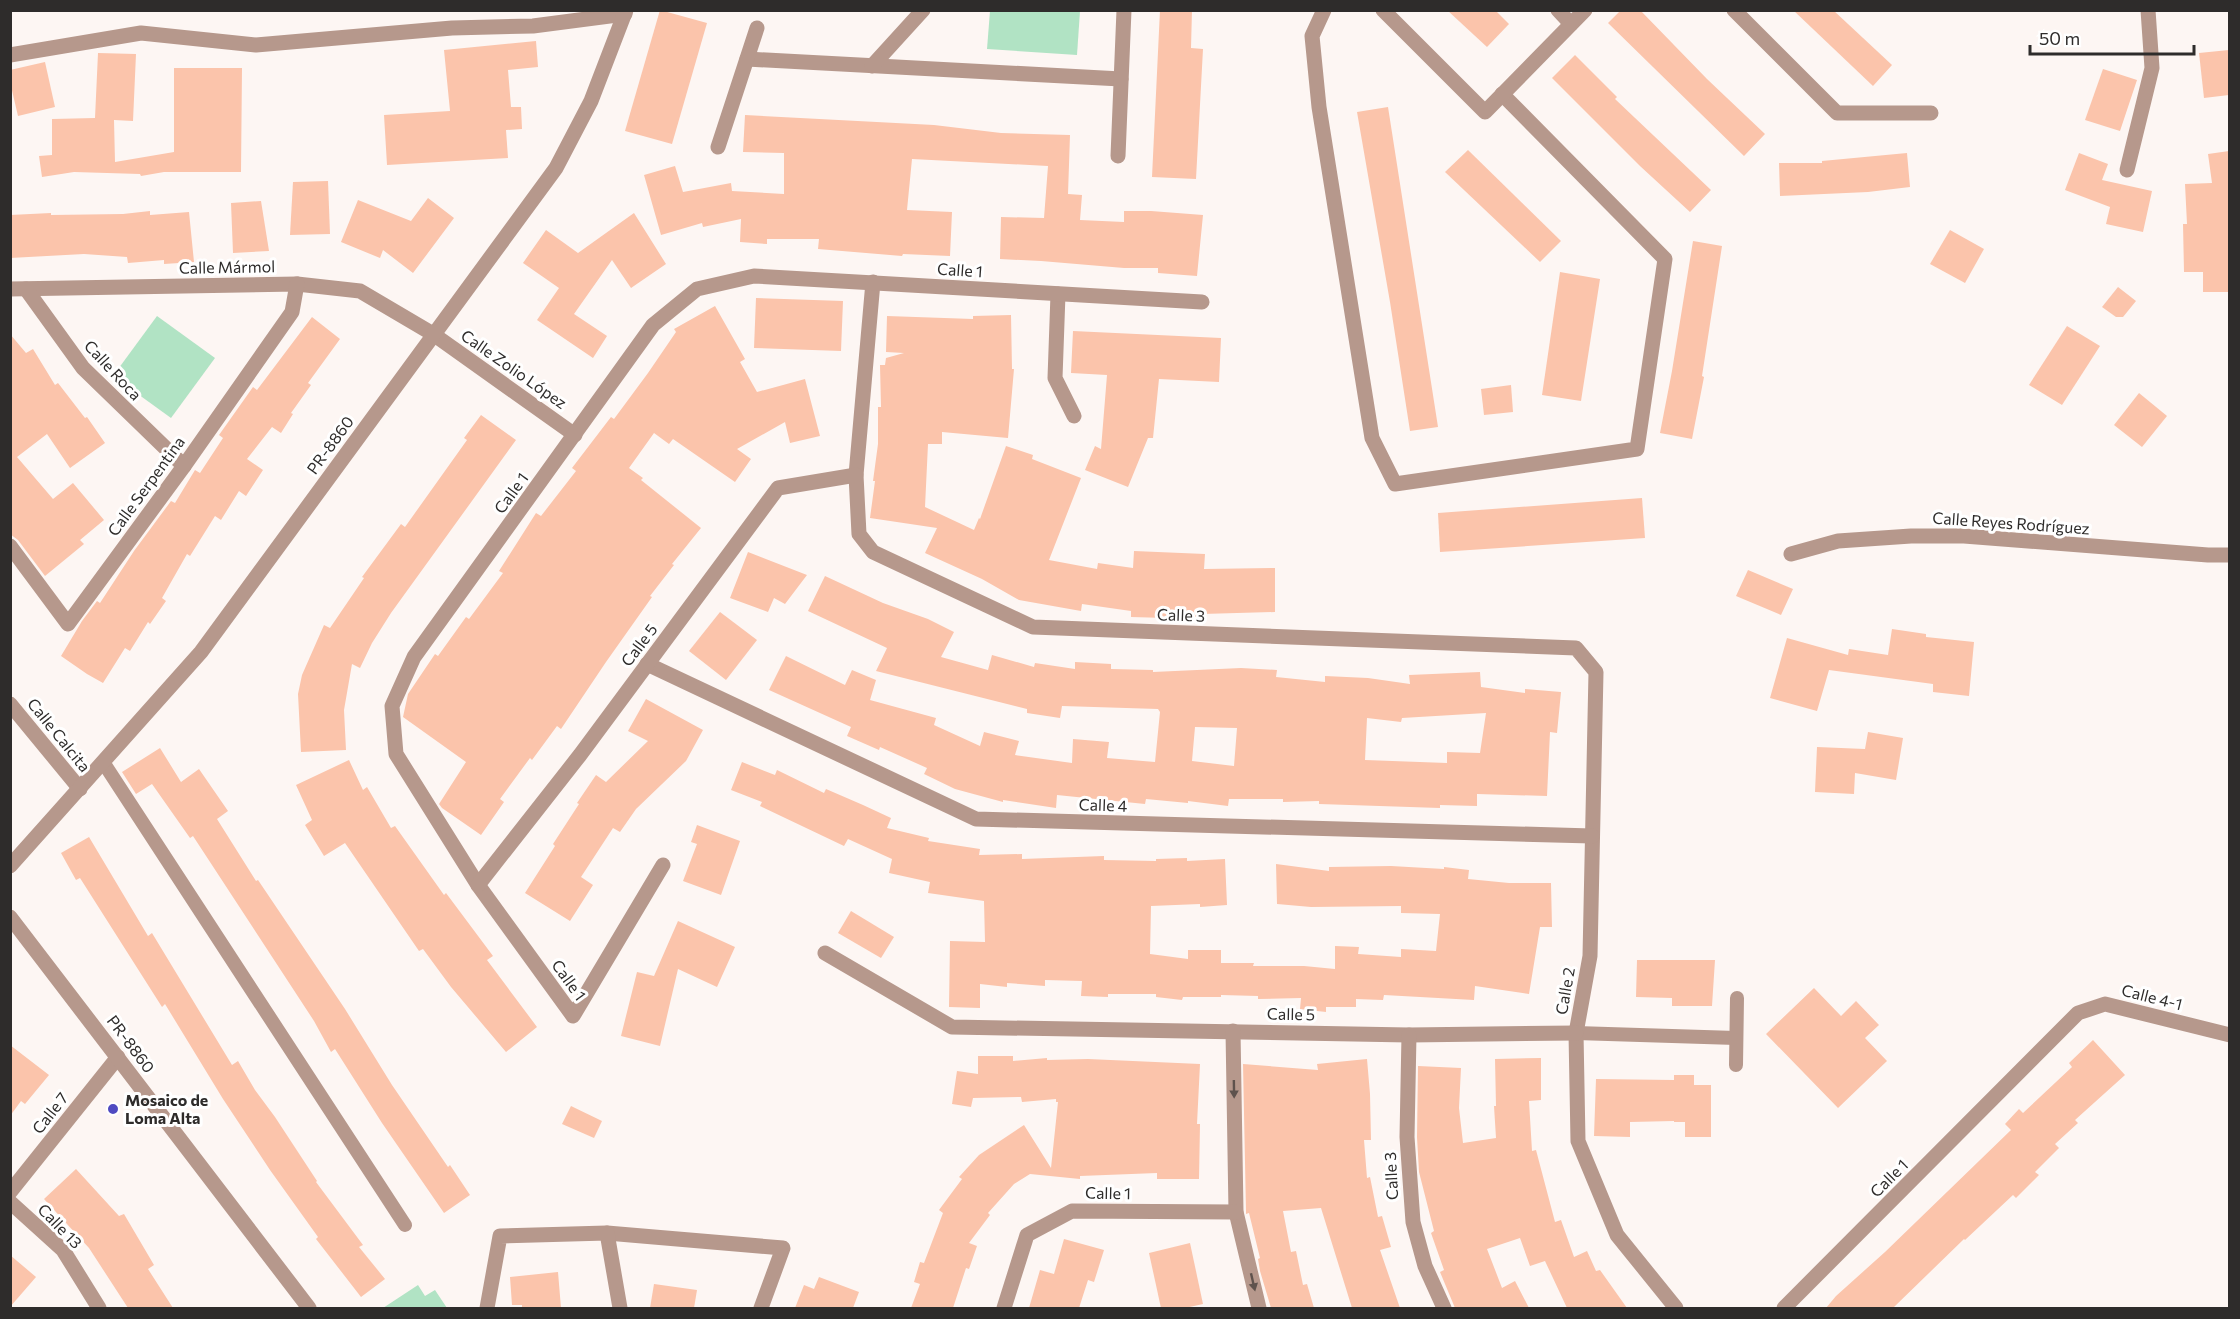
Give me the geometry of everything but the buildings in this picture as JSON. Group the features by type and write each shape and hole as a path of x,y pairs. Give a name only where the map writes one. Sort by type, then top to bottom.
{"street":[{"path":"872,66 923,10"},
{"path":"1118,156 1124,10"},
{"path":"1324,10 1312,36 1319,107 1372,438 1395,484 1636,449 1665,259 1502,94"},
{"path":"1383,10 1485,112 1585,10"},
{"path":"1558,10 1571,24"},
{"path":"1734,10 1837,113 1931,113"},
{"path":"2127,170 2152,68 2148,10"},
{"path":"10,54 141,33 256,45 452,28 532,26 625,12"},
{"name":"PR-8860","path":"10,866 201,652 556,168 591,101 625,12"},
{"path":"718,147 757,28"},
{"path":"747,59 1121,79"},
{"name":"Calle 1","path":"663,865 573,1016 478,885 396,754 392,706 414,657 653,325 697,289 754,276 1202,302"},
{"name":"Calle 3","path":"873,282 856,475 859,534 873,552 1033,627 1576,648 1583,656"},
{"name":"Calle Mármol","path":"18,289 297,284 360,291 433,334"},
{"name":"Calle Serpentina","path":"10,546 68,624 184,466 292,312 297,284"},
{"name":"Calle Roca","path":"18,289 83,368 184,466"},
{"path":"1058,294 1055,378 1074,416"},
{"name":"Calle Zolio López","path":"433,334 575,435"},
{"name":"Calle 5","path":"478,885 580,755 778,488 856,475"},
{"name":"Calle Reyes Rodríguez","path":"1791,554 1838,541 1964,536 2229,555"},
{"name":"Calle 2","path":"1583,656 1596,672 1590,956 1576,1033 1578,1141 1617,1235 1676,1308"},
{"name":"Calle 4","path":"647,664 976,819 1592,836"},
{"name":"Calle Calcita","path":"10,704 80,789"},
{"name":"PR-8860","path":"10,916 309,1308"},
{"name":"Calle 5","path":"825,953 952,1027 1409,1035 1576,1033"},
{"name":"Calle 4-1","path":"2019,1074 2078,1013 2105,1004 2229,1035"},
{"path":"1233,1031 1236,1212 1259,1308"},
{"name":"Calle 3","path":"1409,1035 1407,1137 1413,1222 1425,1266 1443,1308"},
{"name":"Calle 7","path":"10,1192 118,1057"},
{"name":"Calle 1","path":"1784,1308 2019,1074"},
{"name":"Calle 13","path":"10,1202 63,1251 99,1308"},
{"name":"Calle 1","path":"1004,1308 1027,1235 1072,1211 1236,1212"},
{"path":"487,1308 500,1236 608,1233 783,1248 761,1308"},
{"path":"608,1233 620,1308"}],"lane":[{"path":"104,762 405,1225"},
{"path":"1736,1065 1737,998"},
{"path":"1576,1033 1736,1038"}],"green space":[{"path":"990,11 1080,11 1077,55 987,49"},
{"path":"157,316 215,358 171,418 113,376"},
{"path":"418,1285 425,1296 435,1290 447,1308 383,1308"}],"place":[{"name":"Mosaico de Loma Alta","path":"113,1109"}]}
